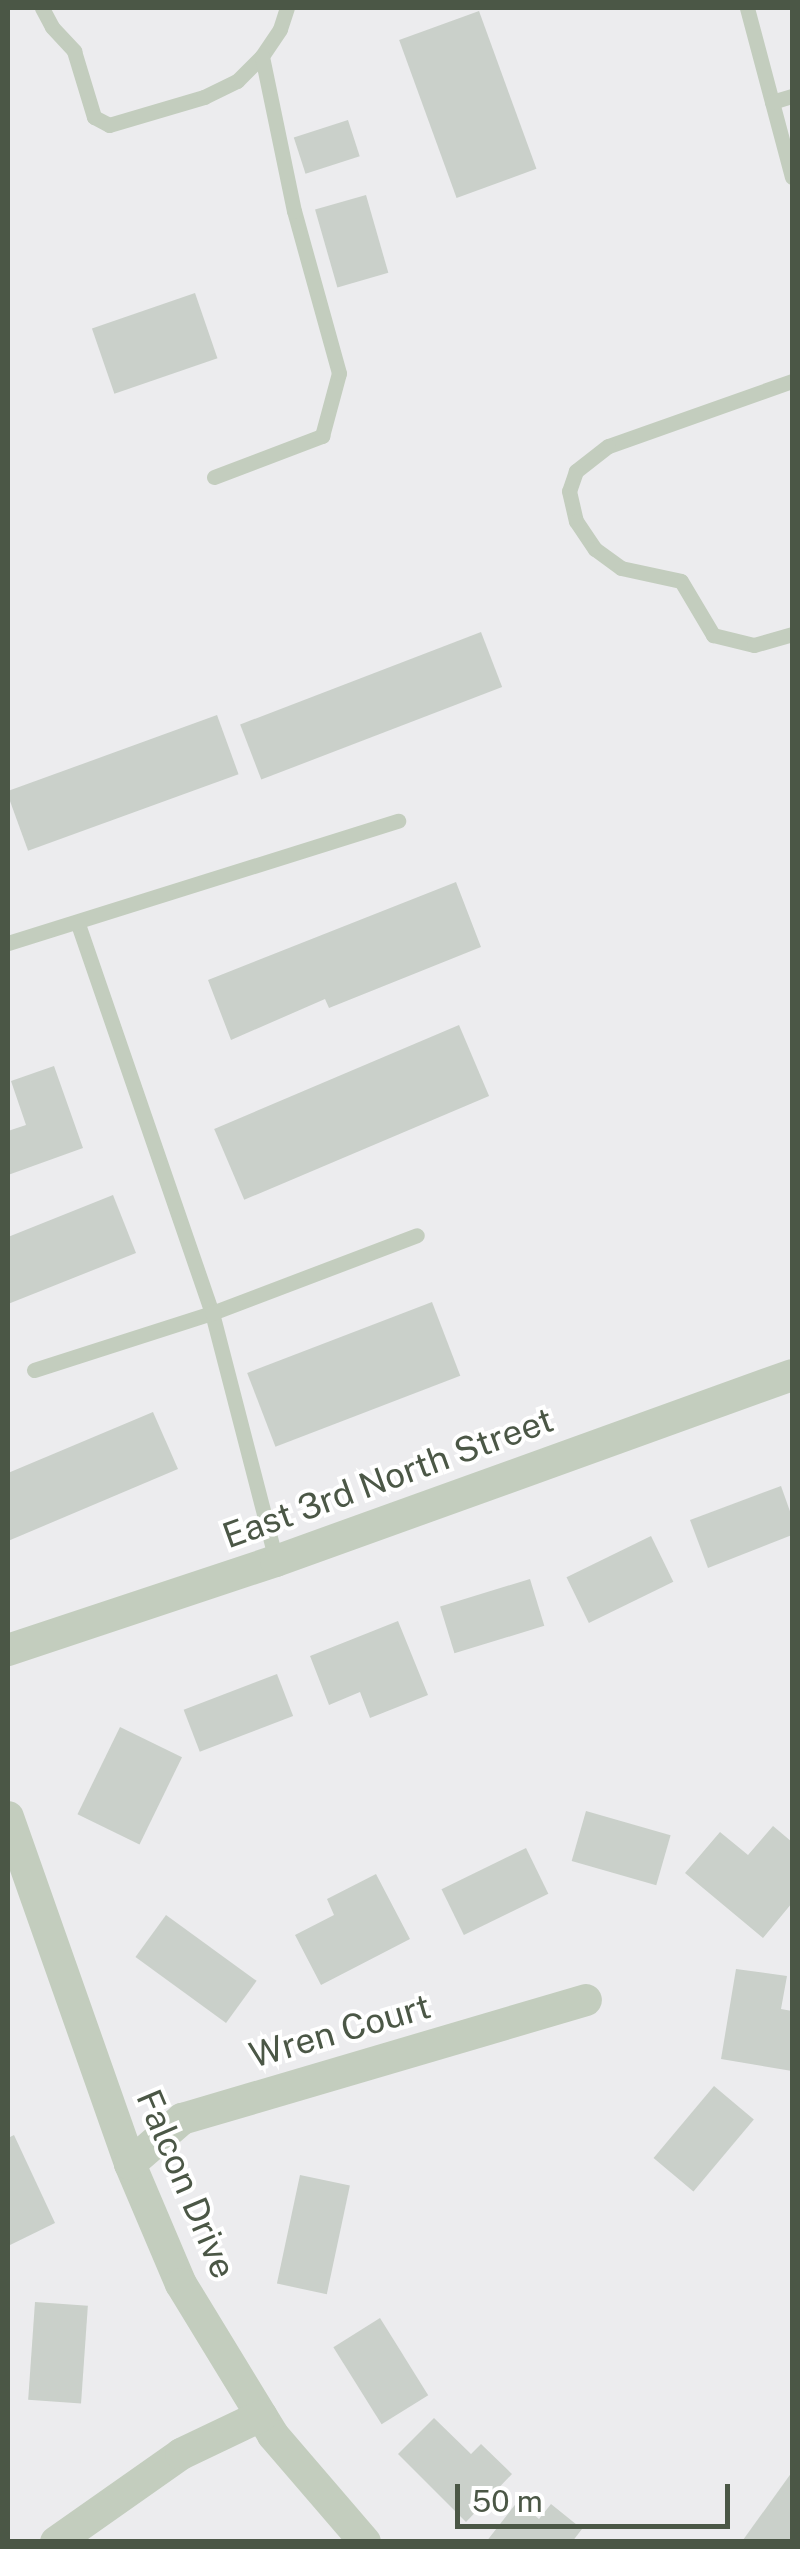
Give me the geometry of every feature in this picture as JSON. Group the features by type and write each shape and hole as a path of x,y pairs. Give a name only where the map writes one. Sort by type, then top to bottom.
{"street":[{"name":"East 3rd North Street","path":"8,1650 276,1562 792,1374"},
{"name":"Falcon Drive","path":"8,1818 130,2164 181,2284 262,2416 365,2542"},
{"name":"Wren Court","path":"130,2164 182,2119 586,2000"},
{"path":"56,2542 214,2434 262,2416"}],"lane":[{"path":"42,8 52,27 74,51 94,117 108,125 204,97 238,81 262,56 280,29 287,8"},
{"path":"747,8 792,176"},
{"path":"214,477 322,436 339,374 294,212 262,56"},
{"path":"772,102 792,96"},
{"path":"792,381 608,446 576,471 570,491 576,520 595,549 621,568 680,581 713,634 754,645 792,634"},
{"path":"8,943 398,821"},
{"path":"78,924 212,1313 276,1562"},
{"path":"34,1370 212,1313 417,1235"}],"building":[{"path":"479,11 536,169 457,198 399,40"},
{"path":"348,120 360,156 306,174 294,138"},
{"path":"366,195 388,273 337,287 315,210"},
{"path":"195,293 217,358 114,394 92,328"},
{"path":"481,632 502,687 261,780 240,724"},
{"path":"217,715 239,774 28,851 8,791"},
{"path":"456,882 481,947 329,1008 325,999 231,1040 208,980"},
{"path":"459,1025 489,1096 244,1200 214,1129"},
{"path":"54,1066 83,1148 8,1175 8,1131 26,1125 11,1081"},
{"path":"113,1195 136,1253 8,1304 8,1237"},
{"path":"432,1302 460,1376 275,1447 247,1373"},
{"path":"153,1412 178,1469 8,1541 8,1473"},
{"path":"781,1486 792,1517 792,1535 708,1568 690,1520"},
{"path":"651,1536 673,1582 589,1623 567,1577"},
{"path":"530,1579 544,1626 454,1653 440,1606"},
{"path":"398,1621 428,1695 370,1718 360,1692 329,1705 310,1656"},
{"path":"277,1674 293,1716 200,1752 184,1710"},
{"path":"120,1727 182,1757 139,1844 77,1814"},
{"path":"586,1811 671,1835 656,1885 572,1861"},
{"path":"773,1826 792,1842 792,1903 763,1938 685,1873 720,1832 748,1855"},
{"path":"526,1848 548,1894 464,1935 442,1889"},
{"path":"376,1874 410,1939 321,1985 295,1935 334,1915 327,1899"},
{"path":"166,1915 257,1981 226,2023 135,1957"},
{"path":"736,1969 787,1976 781,2009 792,2011 792,2071 721,2059"},
{"path":"714,2086 754,2119 693,2191 654,2158"},
{"path":"14,2135 55,2223 8,2246 8,2138"},
{"path":"300,2175 350,2186 327,2294 277,2284"},
{"path":"35,2302 88,2306 81,2403 28,2400"},
{"path":"380,2318 428,2395 382,2424 333,2347"},
{"path":"434,2418 471,2454 481,2444 512,2474 466,2522 398,2454"},
{"path":"792,2472 792,2542 743,2540"},
{"path":"518,2501 539,2519 551,2504 582,2529 572,2542 486,2542"}]}
